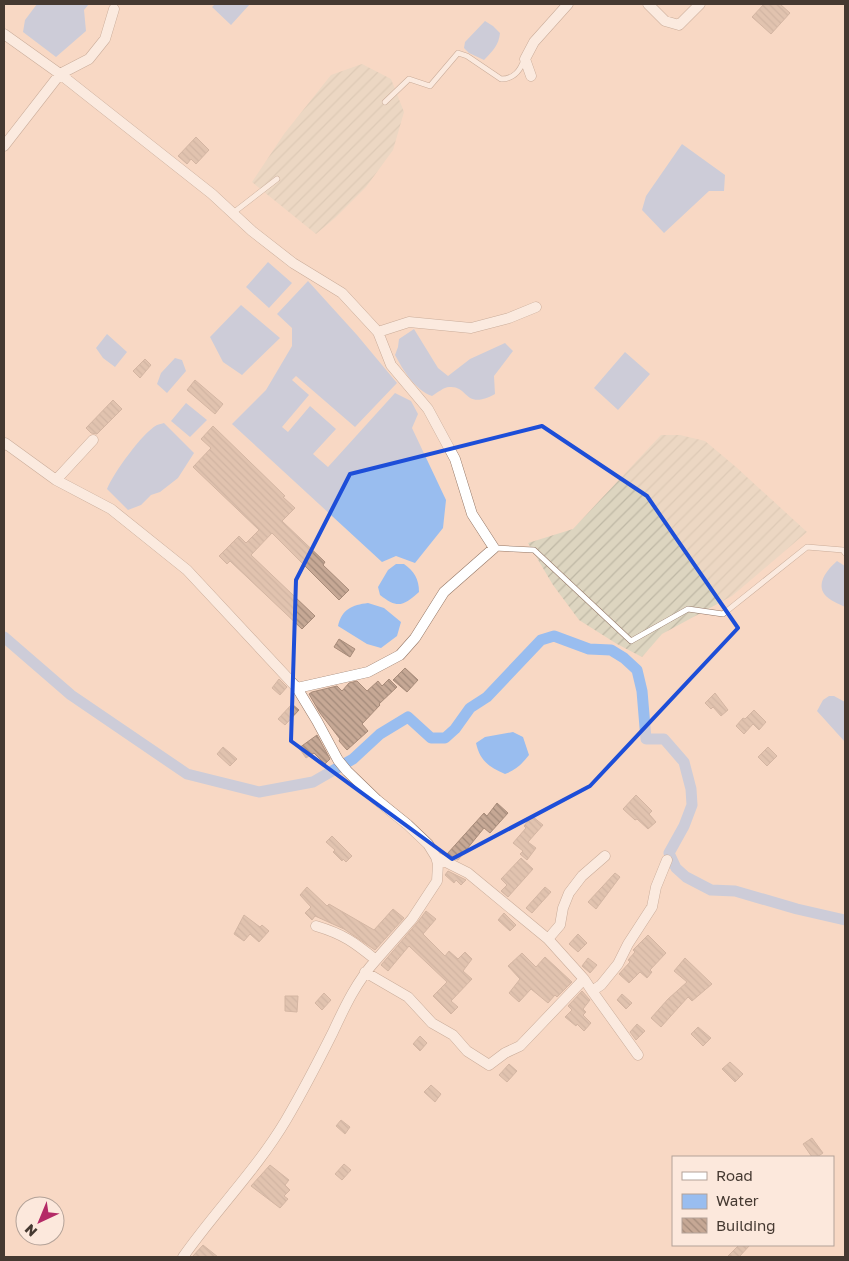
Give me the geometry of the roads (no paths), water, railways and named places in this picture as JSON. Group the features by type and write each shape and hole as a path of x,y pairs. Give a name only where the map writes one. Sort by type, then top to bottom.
{"street":[{"path":"531,76 525,59 534,42 568,4"},
{"path":"648,4 666,22 680,25 700,4"},
{"path":"4,146 60,74 89,59 105,39 114,9"},
{"path":"4,34 60,74 212,194 252,231 293,263 342,293 378,332 391,364 428,408 455,460 472,514 494,548 444,592 415,638 400,655 368,672 297,688"},
{"path":"378,332 409,322 471,328 509,318 536,307"},
{"path":"56,480 92,440"},
{"path":"4,443 56,480 112,509 188,570 297,688 318,721 338,760 347,771 389,811 408,825 428,844 438,864 437,881 412,919 365,972 286,1121 250,1174 183,1257"},
{"path":"548,939 560,925 563,908 570,893 582,876 606,856"},
{"path":"436,857 468,873 548,939 584,980 638,1055"},
{"path":"592,991 601,985 618,964 628,944 652,907 656,887 667,860"},
{"path":"316,926 353,941 376,960"},
{"path":"365,972 408,996 432,1023 453,1035 467,1051 489,1065 505,1053 520,1046 584,980"}],"lane":[{"path":"385,102 409,79 430,86 458,53 467,56 501,78 508,79 520,70 525,59"},
{"path":"233,213 277,179"},
{"path":"494,548 534,550 631,640 688,608 723,614 807,547 843,550 845,553"}],"water":[{"path":"37,4 89,4 84,10 86,31 56,57 23,32 25,20"},
{"path":"215,4 250,4 231,25 212,7"},
{"path":"485,21 500,33 497,45 484,60 469,53 464,48 465,42"},
{"path":"682,144 725,175 724,191 709,191 664,233 642,210 646,196"},
{"path":"268,262 292,283 269,308 246,287"},
{"path":"308,281 397,383 355,427 296,376 292,380 309,395 282,427 288,432 310,406 336,429 313,454 328,467 395,393 411,401 418,414 412,428 446,500 443,528 415,563 396,556 382,562 232,424 266,390 292,346 292,328 277,314"},
{"path":"241,305 280,338 242,375 223,362 210,337"},
{"path":"414,329 438,368 448,376 470,359 505,343 513,351 494,376 495,394 478,400 472,399 455,387 445,388 432,396 420,389 406,373 395,355 399,339"},
{"path":"107,334 127,352 115,367 103,358 96,348"},
{"path":"625,352 650,374 618,410 594,388"},
{"path":"175,358 182,360 186,371 167,393 157,384 161,373"},
{"path":"186,403 207,420 190,437 171,421"},
{"path":"164,423 194,453 178,478 160,492 151,495 141,505 128,510 107,489 136,445 151,429"},
{"path":"837,561 845,566 845,607 829,599 822,590 824,576"},
{"path":"396,564 404,564 411,570 417,579 419,587 419,592 400,604 391,602 380,595 378,587 388,570"},
{"path":"368,603 384,608 401,622 397,636 381,648 367,644 338,626 342,616 348,609"},
{"path":"829,696 834,696 845,702 845,742 817,711 823,700"},
{"path":"513,732 523,737 529,755 519,766 505,774 486,763 476,743 485,737"}],"waterway":[{"path":"4,637 71,695 187,774 259,792 313,782 353,759 380,734 408,717 431,738 445,738 455,729 470,708 487,697 541,640 554,636 589,649 611,650 624,658 637,670 642,691 646,739 664,739 684,762 691,789 692,805 684,826 669,853 676,868 686,877 711,890 735,891 797,909 845,920"}]}
